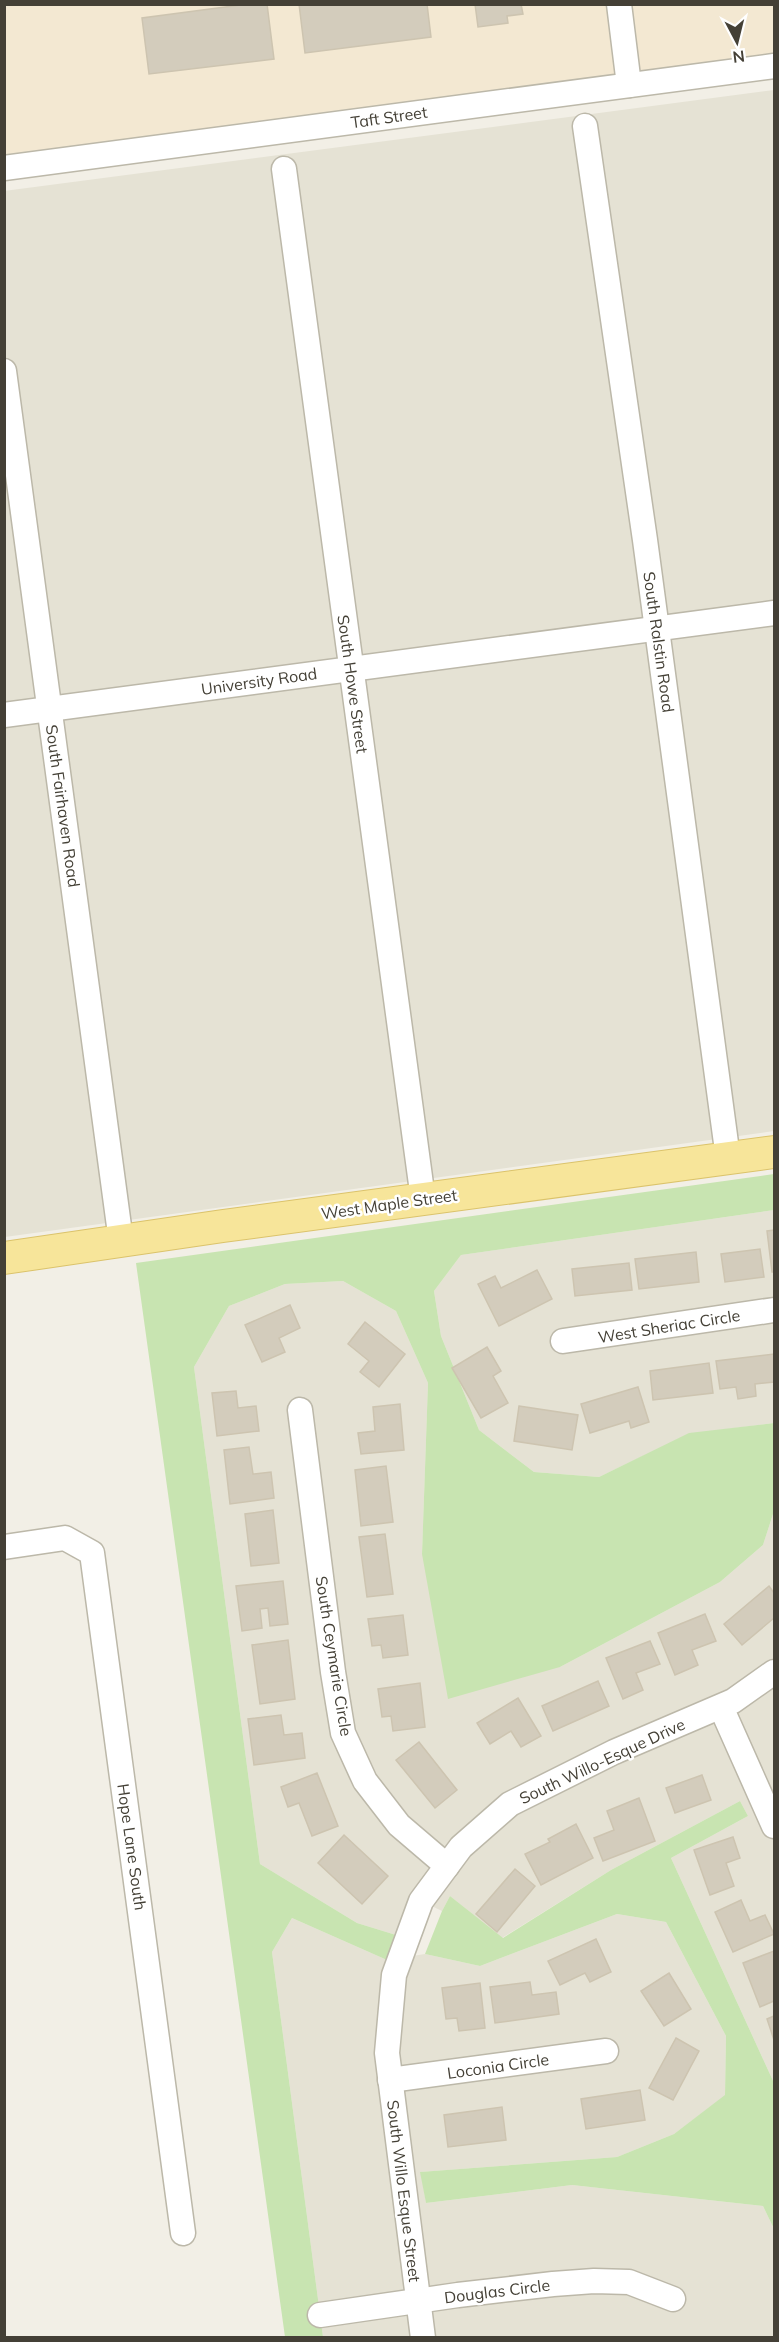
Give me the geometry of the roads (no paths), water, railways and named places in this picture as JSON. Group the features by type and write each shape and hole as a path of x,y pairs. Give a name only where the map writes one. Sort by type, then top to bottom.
{"main road":[{"name":"West Maple Street","path":"4,1258 774,1152"}],"street":[{"path":"619,4 629,85"},
{"name":"Taft Street","path":"4,168 774,66"},
{"name":"South Ralstin Road","path":"585,126 657,628 728,1158"},
{"name":"South Howe Street","path":"284,169 423,1199"},
{"name":"South Fairhaven Road","path":"4,371 121,1241"},
{"name":"University Road","path":"4,715 774,613"},
{"name":"West Sheriac Circle","path":"563,1341 774,1310"},
{"name":"South Ceymarie Circle","path":"300,1410 333,1672 344,1734 365,1781 399,1825 447,1866"},
{"name":"Hope Lane South","path":"4,1547 65,1538 92,1553 183,2233"},
{"path":"774,1672 721,1707 774,1826"},
{"name":"South Willo-Esque Drive","path":"390,2080 387,2053 394,1975 421,1901 461,1847 510,1804 614,1752 721,1707"},
{"name":"Loconia Circle","path":"390,2080 606,2051"},
{"name":"South Willo Esque Street","path":"390,2080 423,2337"},
{"name":"Douglas Circle","path":"320,2315 553,2284 594,2281 629,2282 673,2299"}]}
